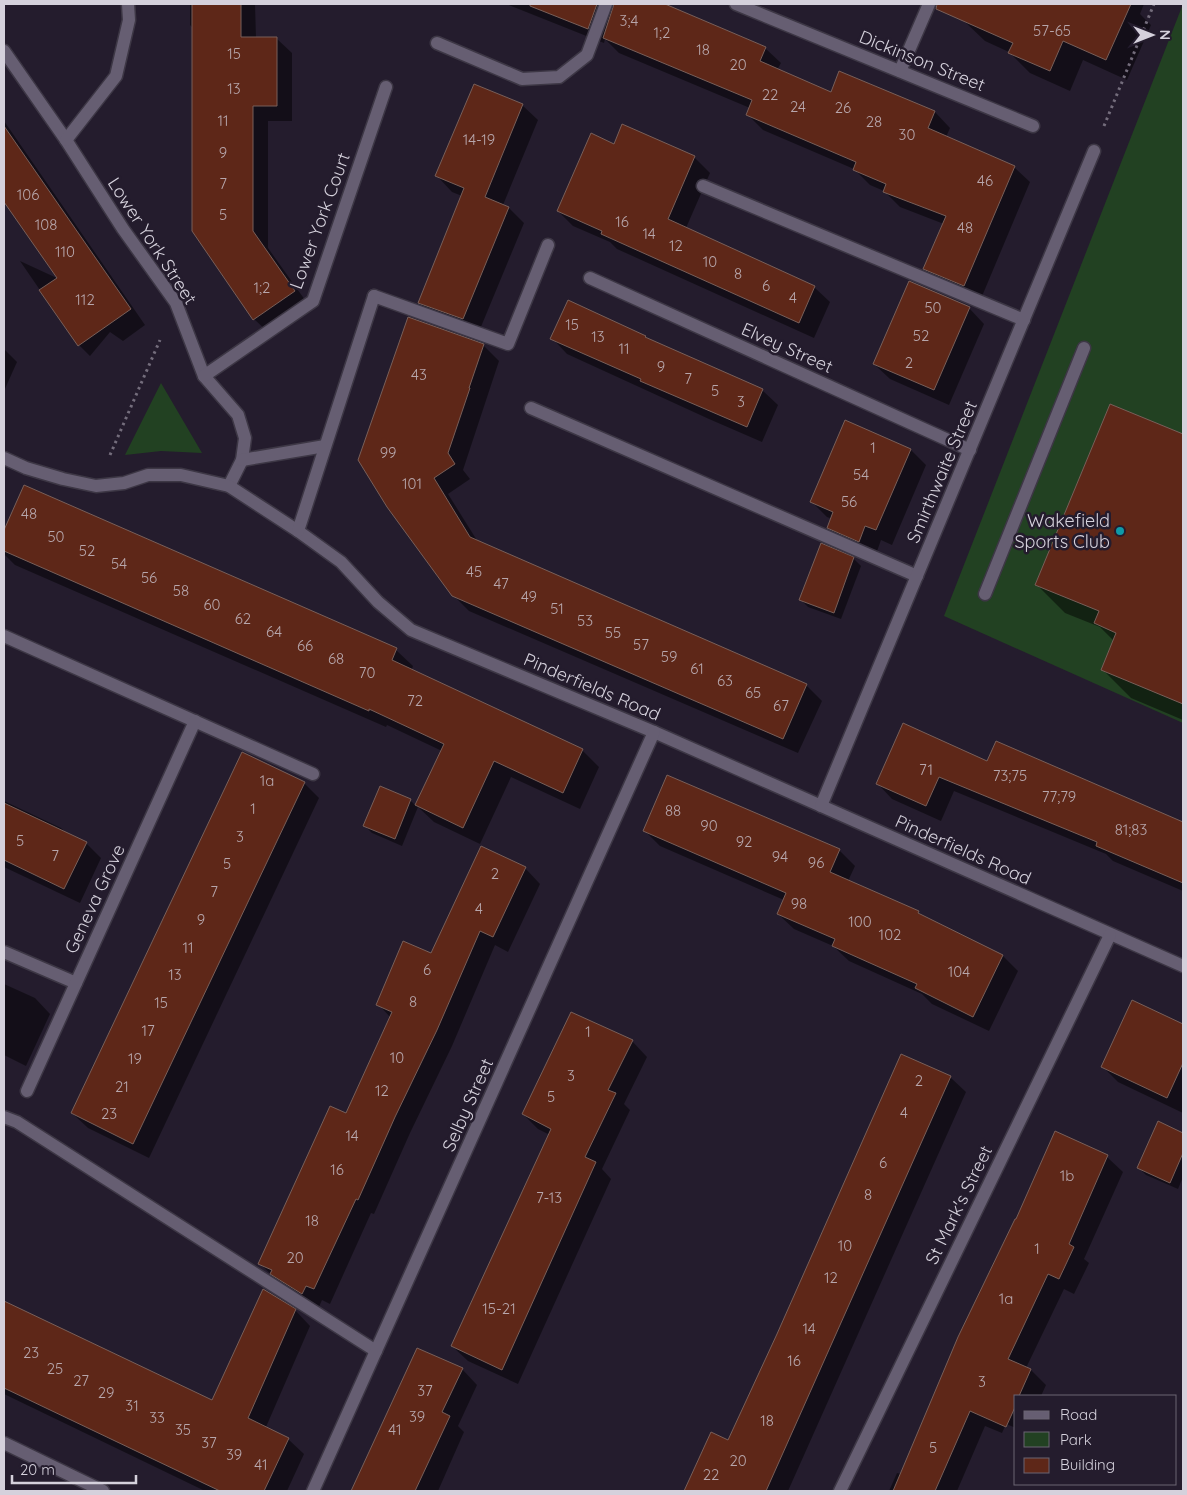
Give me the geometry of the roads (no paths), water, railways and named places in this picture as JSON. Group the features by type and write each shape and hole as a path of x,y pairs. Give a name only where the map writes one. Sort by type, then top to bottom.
{"street":[{"path":"66,140 116,76 128,20 128,4"},
{"path":"437,43 522,79 559,77 587,55 606,4"},
{"name":"Dickinson Street","path":"736,4 1033,126"},
{"path":"900,72 929,4"},
{"name":"Lower York Street","path":"4,52 66,140 123,229 176,303 204,376 238,415 245,438 242,460 229,486"},
{"name":"Lower York Court","path":"204,376 313,301 386,87"},
{"name":"Smirthwaite Street","path":"821,806 1094,151"},
{"path":"703,186 1024,320"},
{"path":"298,531 374,296 508,344 548,245"},
{"name":"Elvey Street","path":"590,278 970,450"},
{"path":"985,594 1084,348"},
{"path":"531,408 917,576"},
{"path":"242,460 325,446"},
{"name":"Pinderfields Road","path":"4,458 26,468 96,486 124,483 148,475 181,475 229,486 298,531 340,562 378,602 411,630 654,732 1183,966"},
{"path":"4,636 313,774"},
{"name":"Geneva Grove","path":"27,1091 195,721"},
{"name":"Selby Street","path":"313,1491 654,732"},
{"name":"St Mark's Street","path":"840,1491 1110,935"},
{"path":"4,952 76,983"},
{"path":"4,1117 26,1128 376,1351"},
{"path":"4,1443 103,1491"}],"place":[{"name":"Wakefield Sports Club","path":"1120,531"}]}
